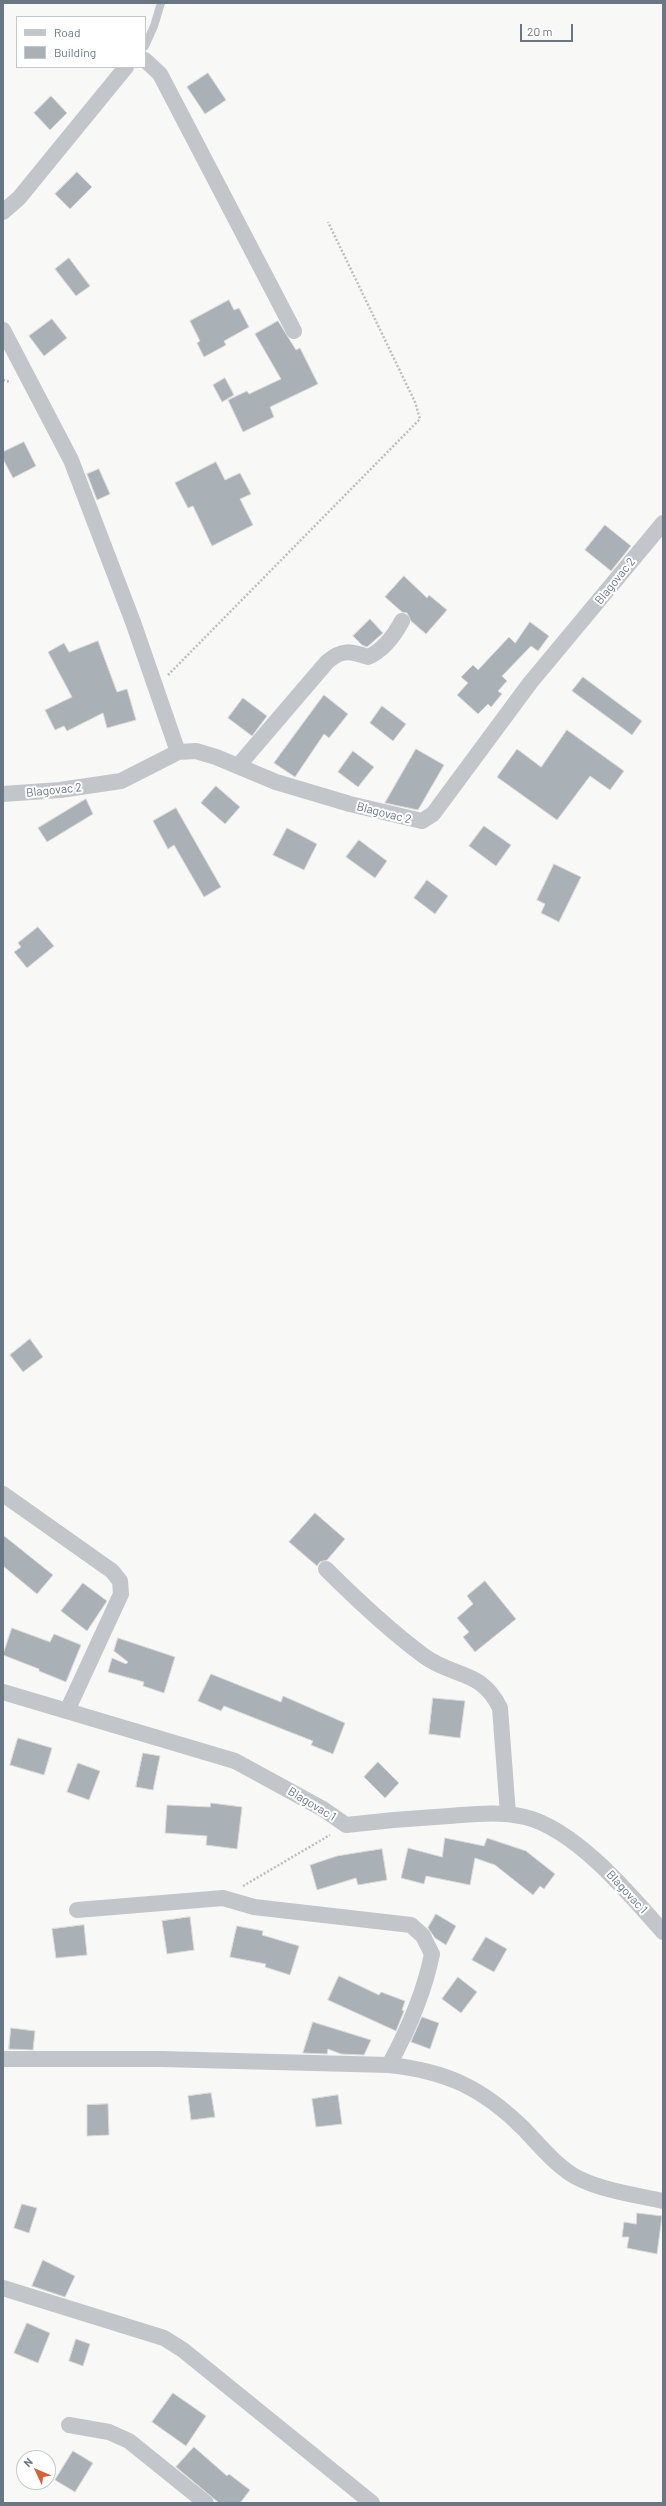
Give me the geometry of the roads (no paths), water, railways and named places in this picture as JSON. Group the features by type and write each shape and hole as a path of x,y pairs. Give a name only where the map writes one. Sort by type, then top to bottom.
{"street":[{"path":"146,61 160,74 294,331"},
{"path":"3,212 19,198 125,68"},
{"path":"3,330 41,399 71,460 133,622 178,752"},
{"name":"Blagovac 2","path":"3,794 60,790 121,781 178,752 196,751 276,782 350,804 422,822 433,814 530,683 663,524"},
{"path":"238,766 327,662 341,652 350,651 368,656 377,653 385,646 402,621"},
{"path":"3,1494 112,1571 120,1581 121,1594 68,1711"},
{"path":"326,1569 383,1623 426,1658 476,1679 494,1695 500,1708 508,1814"},
{"name":"Blagovac 1","path":"3,1692 235,1761 323,1809 346,1825 390,1819 498,1813 526,1817 547,1826 577,1845 611,1873 663,1932"},
{"path":"76,1910 223,1898 254,1907 411,1925 423,1936 432,1954 422,1994 403,2040 389,2066"},
{"path":"3,2059 161,2058 420,2068 454,2078 491,2101 522,2128 546,2153 580,2179 663,2201"},
{"path":"3,2288 164,2338 189,2354 372,2503"},
{"path":"69,2425 109,2432 129,2441 206,2503"}],"lane":[{"path":"146,44 154,26 161,3"}]}
